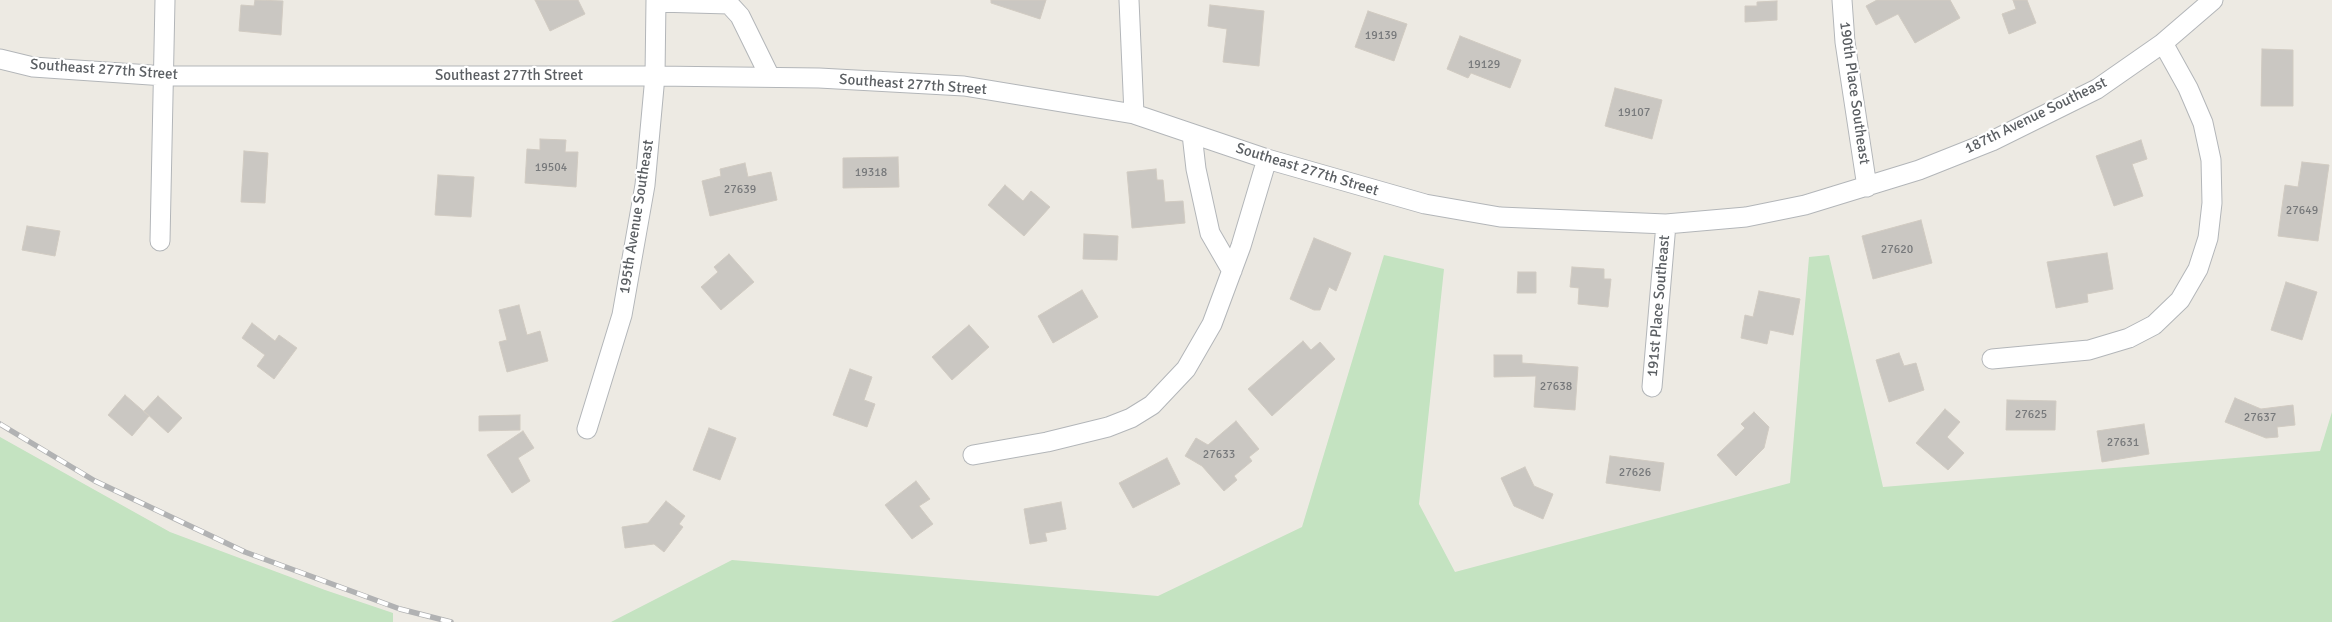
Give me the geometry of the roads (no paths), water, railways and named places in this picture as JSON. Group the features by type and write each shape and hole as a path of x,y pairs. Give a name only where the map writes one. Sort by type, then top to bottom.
{"street":[{"path":"160,241 165,76 164,0"},
{"path":"1129,0 1134,114"},
{"name":"190th Place Southeast","path":"1842,0 1845,42 1867,187"},
{"name":"187th Avenue Southeast","path":"1867,187 1919,170 2000,137 2097,89 2163,43 2213,0"},
{"path":"656,1 730,4 740,16 770,77"},
{"name":"195th Avenue Southeast","path":"587,429 622,315 646,185 655,76 656,1"},
{"path":"1992,359 2088,350 2129,338 2154,325 2180,300 2198,269 2208,238 2212,203 2211,160 2203,123 2188,88 2163,43"},
{"name":"Southeast 277th Street","path":"0,59 33,67 165,76 770,77 877,80 964,86 1134,114 1266,159 1425,204 1500,217 1666,224 1746,217 1805,204 1867,187"},
{"path":"1192,134 1196,169 1210,233 1232,271"},
{"path":"973,455 1047,442 1108,427 1130,418 1152,405 1186,369 1212,324 1241,246 1266,159"},
{"name":"191st Place Southeast","path":"1652,387 1666,224"}],"railway":[{"path":"0,424 95,481 245,552 400,609 451,622"}]}
